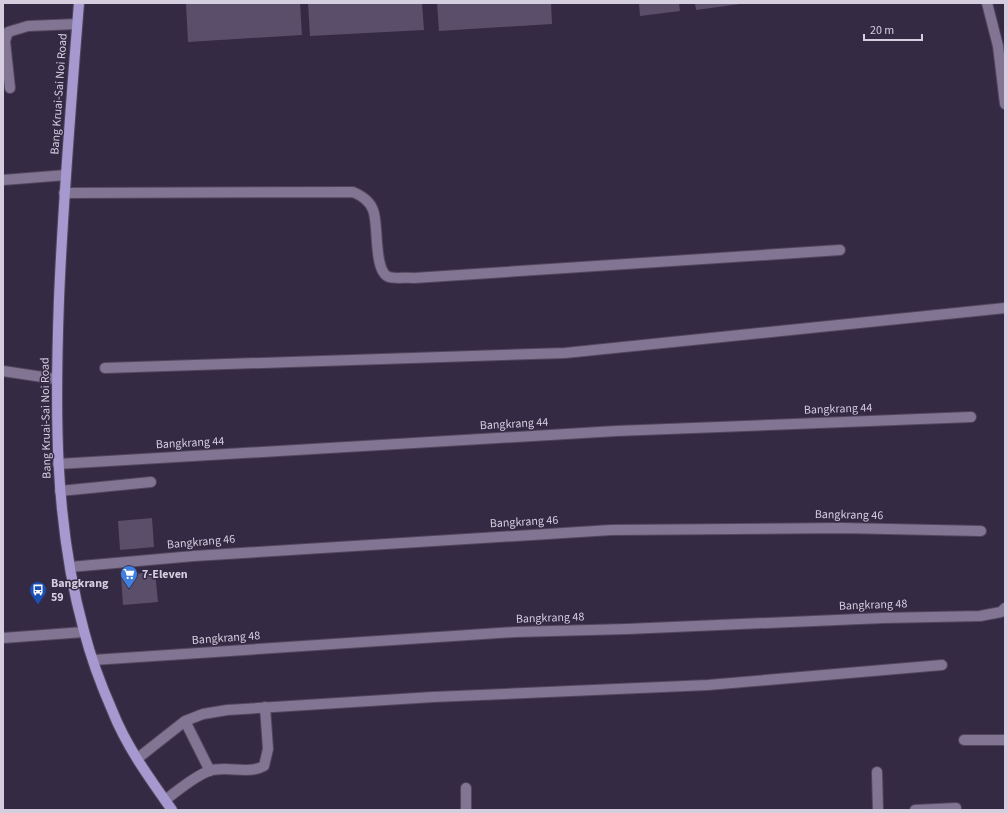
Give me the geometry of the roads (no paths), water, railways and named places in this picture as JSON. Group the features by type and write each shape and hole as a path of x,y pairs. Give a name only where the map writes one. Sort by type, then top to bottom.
{"main road":[{"name":"Bang Kruai-Sai Noi Road","path":"79,3 64,193 56,379 60,492 70,567 84,632 93,660 112,712 138,758 172,810"}],"street":[{"path":"987,3 1002,45 1005,104"},
{"path":"10,88 5,41 8,32 28,26 77,24"},
{"path":"3,180 66,175"},
{"path":"64,193 353,192 363,196 373,209 382,272 389,277 414,278 840,250"},
{"path":"105,368 565,353 1005,308"},
{"path":"3,371 56,379"},
{"name":"Bangkrang 44","path":"58,464 616,432 971,417"},
{"path":"60,492 151,482"},
{"name":"Bangkrang 46","path":"70,567 194,556 611,530 842,528 981,531"},
{"name":"Bangkrang 48","path":"93,660 515,632 628,630 875,618 980,616 1001,612 1005,608"},
{"path":"3,638 84,632"},
{"path":"138,758 185,721 203,714 228,710 433,697 708,685 942,665"},
{"path":"165,800 192,780 210,771 248,769 264,766 268,749 265,707"},
{"path":"185,721 210,771"},
{"path":"964,740 1005,740"},
{"path":"876,772 878,810"},
{"path":"466,788 466,810"},
{"path":"915,810 956,808"}],"place":[{"name":"7-Eleven","path":"129,589"},
{"name":"Bangkrang 59","path":"38,605"}]}
